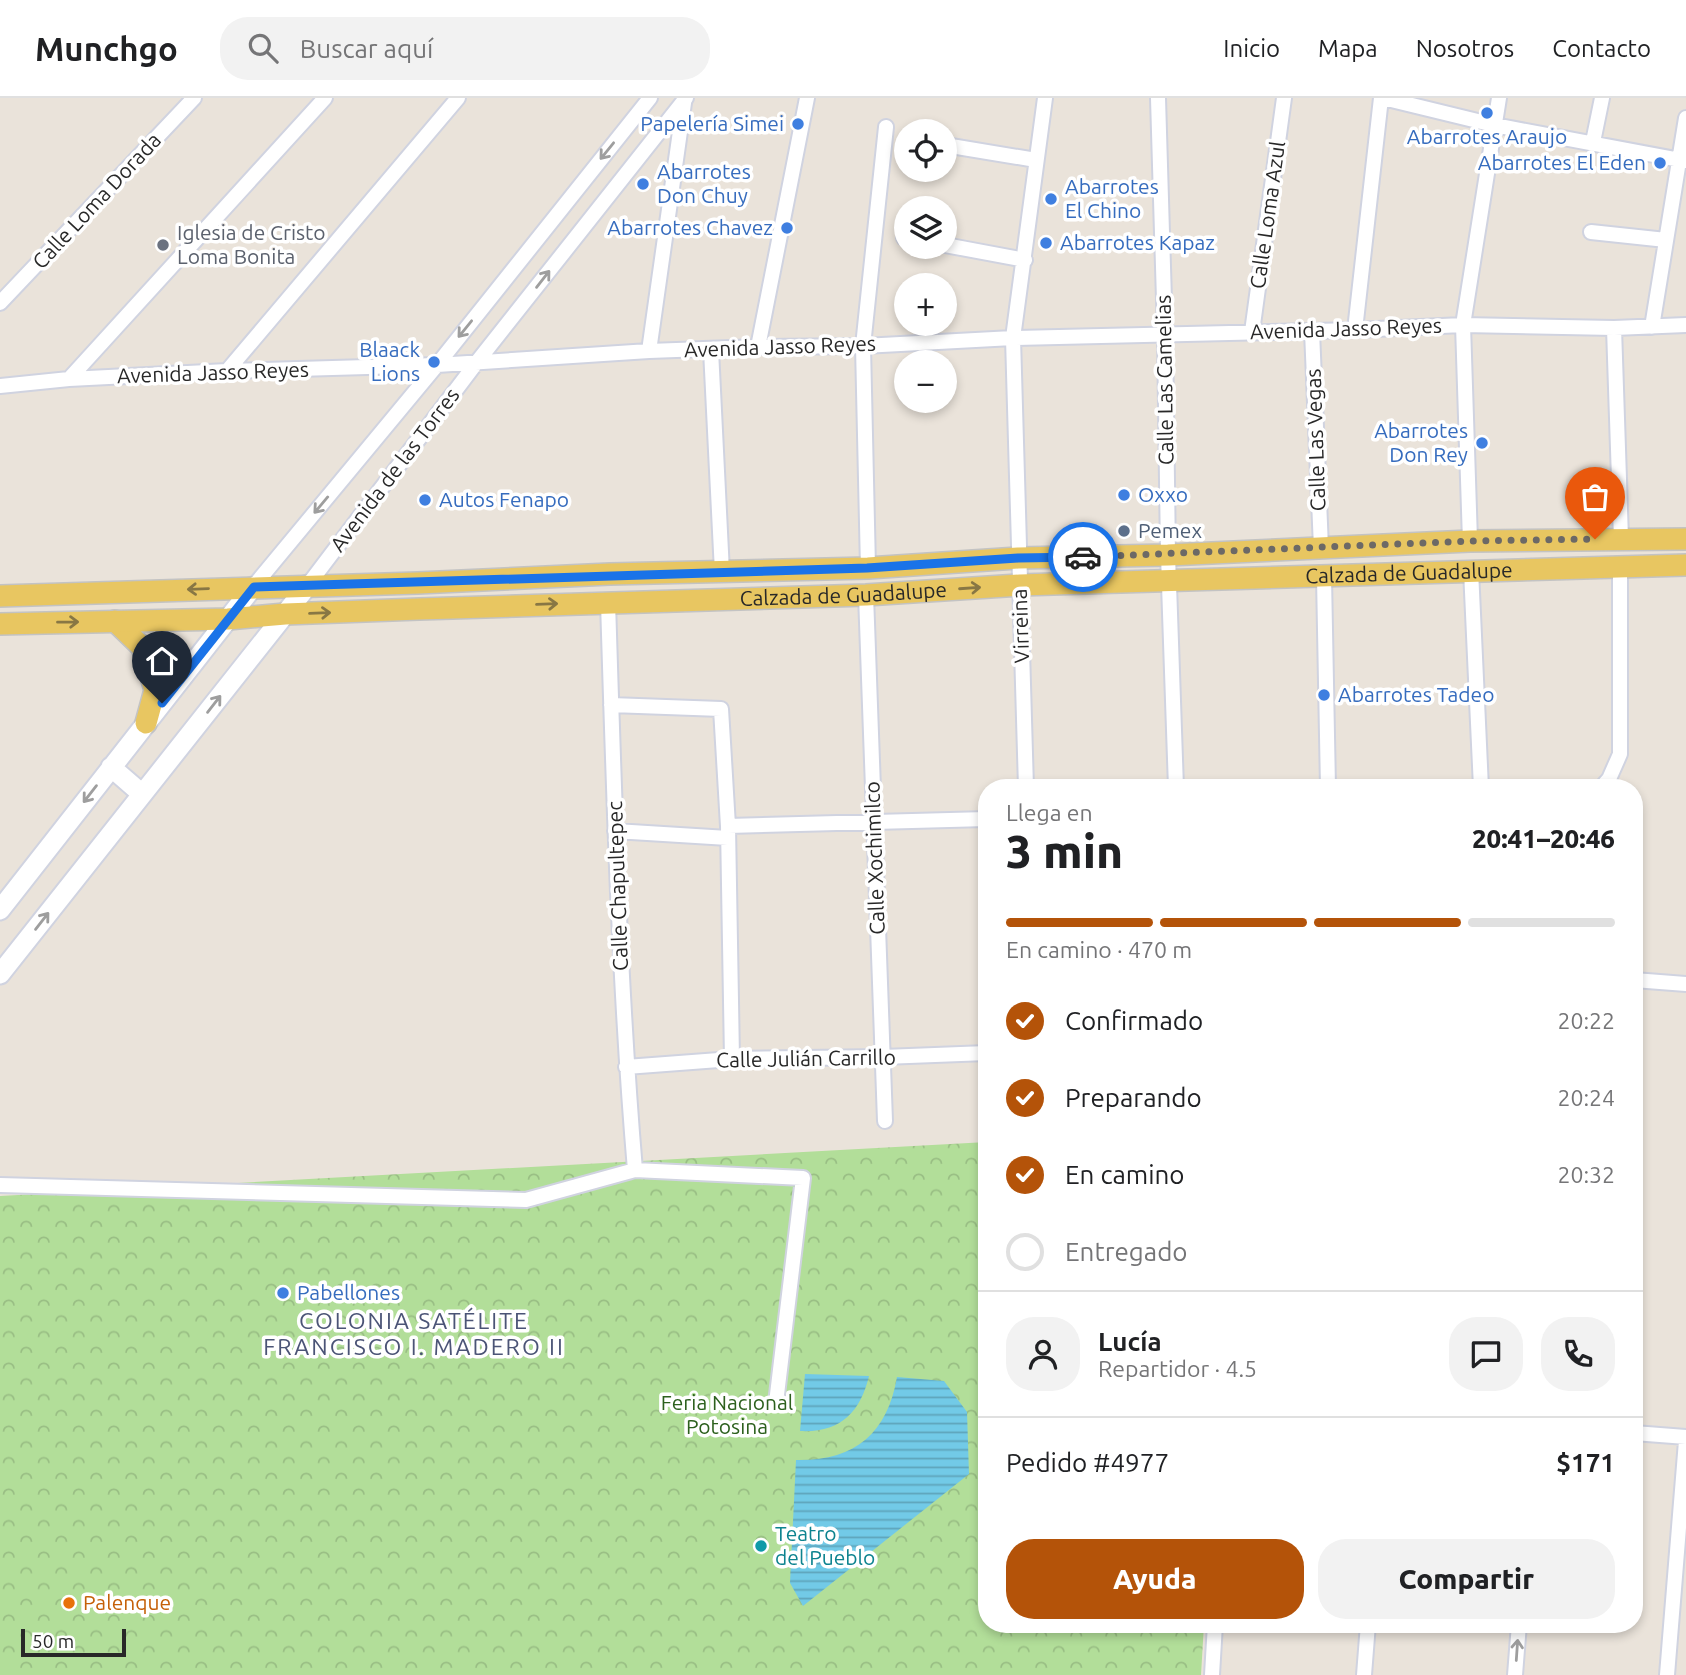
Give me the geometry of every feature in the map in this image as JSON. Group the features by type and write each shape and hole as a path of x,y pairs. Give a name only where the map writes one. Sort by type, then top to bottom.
{"main road":[{"name":"Calzada de Guadalupe","path":"0,596 610,574 867,568 1018,558 1168,555 1470,541 1686,539"},
{"name":"Calzada de Guadalupe","path":"0,624 228,619 285,614 866,595 1020,585 1686,565"},
{"path":"418,583 419,609"},
{"name":"Avenida de las Torres","path":"0,974 307,585"},
{"name":"Avenida de las Torres","path":"0,910 254,587"},
{"path":"115,621 142,647 155,690 146,723"},
{"path":"111,767 142,794"}],"street":[{"name":"Calle Loma Dorada","path":"0,303 194,98"},
{"path":"69,379 325,98"},
{"path":"227,371 458,98"},
{"name":"Avenida de las Torres","path":"254,587 437,365 650,98"},
{"path":"758,347 807,98"},
{"name":"Virreina","path":"1026,779 1013,338 1045,98"},
{"name":"Calle Las Camelias","path":"1158,98 1168,555 1177,779"},
{"name":"Calle Loma Azul","path":"1252,332 1284,98"},
{"path":"1355,330 1382,98 1494,125 1682,160"},
{"path":"1470,541 1463,325 1499,98"},
{"path":"1593,142 1602,98"},
{"path":"649,351 685,99"},
{"name":"Avenida de las Torres","path":"307,585 477,362 685,99"},
{"path":"1652,327 1682,160 1686,118"},
{"path":"867,568 863,346 886,127"},
{"path":"957,147 1036,160"},
{"path":"1591,232 1666,240"},
{"path":"957,247 1025,260"},
{"name":"Avenida Jasso Reyes","path":"0,386 69,379 437,365 649,351 758,347 863,346 1013,338 1463,325 1614,328 1686,325"},
{"path":"1614,328 1621,539"},
{"name":"Calle Las Vegas","path":"1312,331 1321,548"},
{"path":"711,350 722,572"},
{"path":"1609,779 1620,754 1620,565"},
{"path":"1471,570 1481,779"},
{"path":"1324,577 1328,779"},
{"name":"Calle Xochimilco","path":"866,595 885,1121"},
{"name":"Calle Chapultepec","path":"608,602 626,1067 635,1170"},
{"path":"611,705 721,709 728,832 732,1059"},
{"path":"615,831 728,832 873,822 978,819"},
{"path":"1643,981 1686,984"},
{"name":"Calle Julián Carrillo","path":"626,1067 732,1059 978,1053"},
{"path":"0,1185 526,1200 635,1170 803,1178 776,1403"},
{"path":"1643,1434 1686,1439 1667,1675"},
{"path":"1212,1675 1214,1633"},
{"path":"1364,1675 1367,1633"},
{"path":"1515,1675 1518,1633"}],"green space":[{"name":"Feria Nacional Potosina","path":"978,1142 978,1633 1203,1633 1201,1675 0,1675 0,1196"}],"water":[{"path":"805,1374 869,1376 860,1400 846,1418 826,1428 800,1431"},
{"path":"897,1377 944,1381 967,1412 969,1474 803,1606 790,1583 796,1460 835,1455 865,1440 885,1414"}],"way so far":[{"path":"1083,557 1470,541 1595,539"}],"place":[{"name":"Abarrotes Araujo","path":"1487,113"},
{"name":"Papelería Simei","path":"798,124"},
{"name":"Abarrotes El Eden","path":"1660,163"},
{"name":"Abarrotes Don Chuy","path":"643,184"},
{"name":"Abarrotes El Chino","path":"1051,199"},
{"name":"Abarrotes Chavez","path":"787,228"},
{"name":"Abarrotes Kapaz","path":"1046,243"},
{"name":"Iglesia de Cristo Loma Bonita","path":"163,245"},
{"name":"Blaack Lions","path":"434,362"},
{"name":"Abarrotes Don Rey","path":"1482,443"},
{"name":"Oxxo","path":"1124,495"},
{"name":"Autos Fenapo","path":"425,500"},
{"name":"Pemex","path":"1124,531"},
{"name":"Abarrotes Tadeo","path":"1324,695"},
{"name":"Pabellones","path":"283,1293"},
{"name":"Teatro del Pueblo","path":"761,1546"},
{"name":"Palenque","path":"69,1603"}],"district":[{"name":"COLONIA SATÉLITE FRANCISCO I. MADERO II","path":"414,1334"}],"route":[{"path":"162,703 254,587 867,568 1018,558 1083,557"}]}
